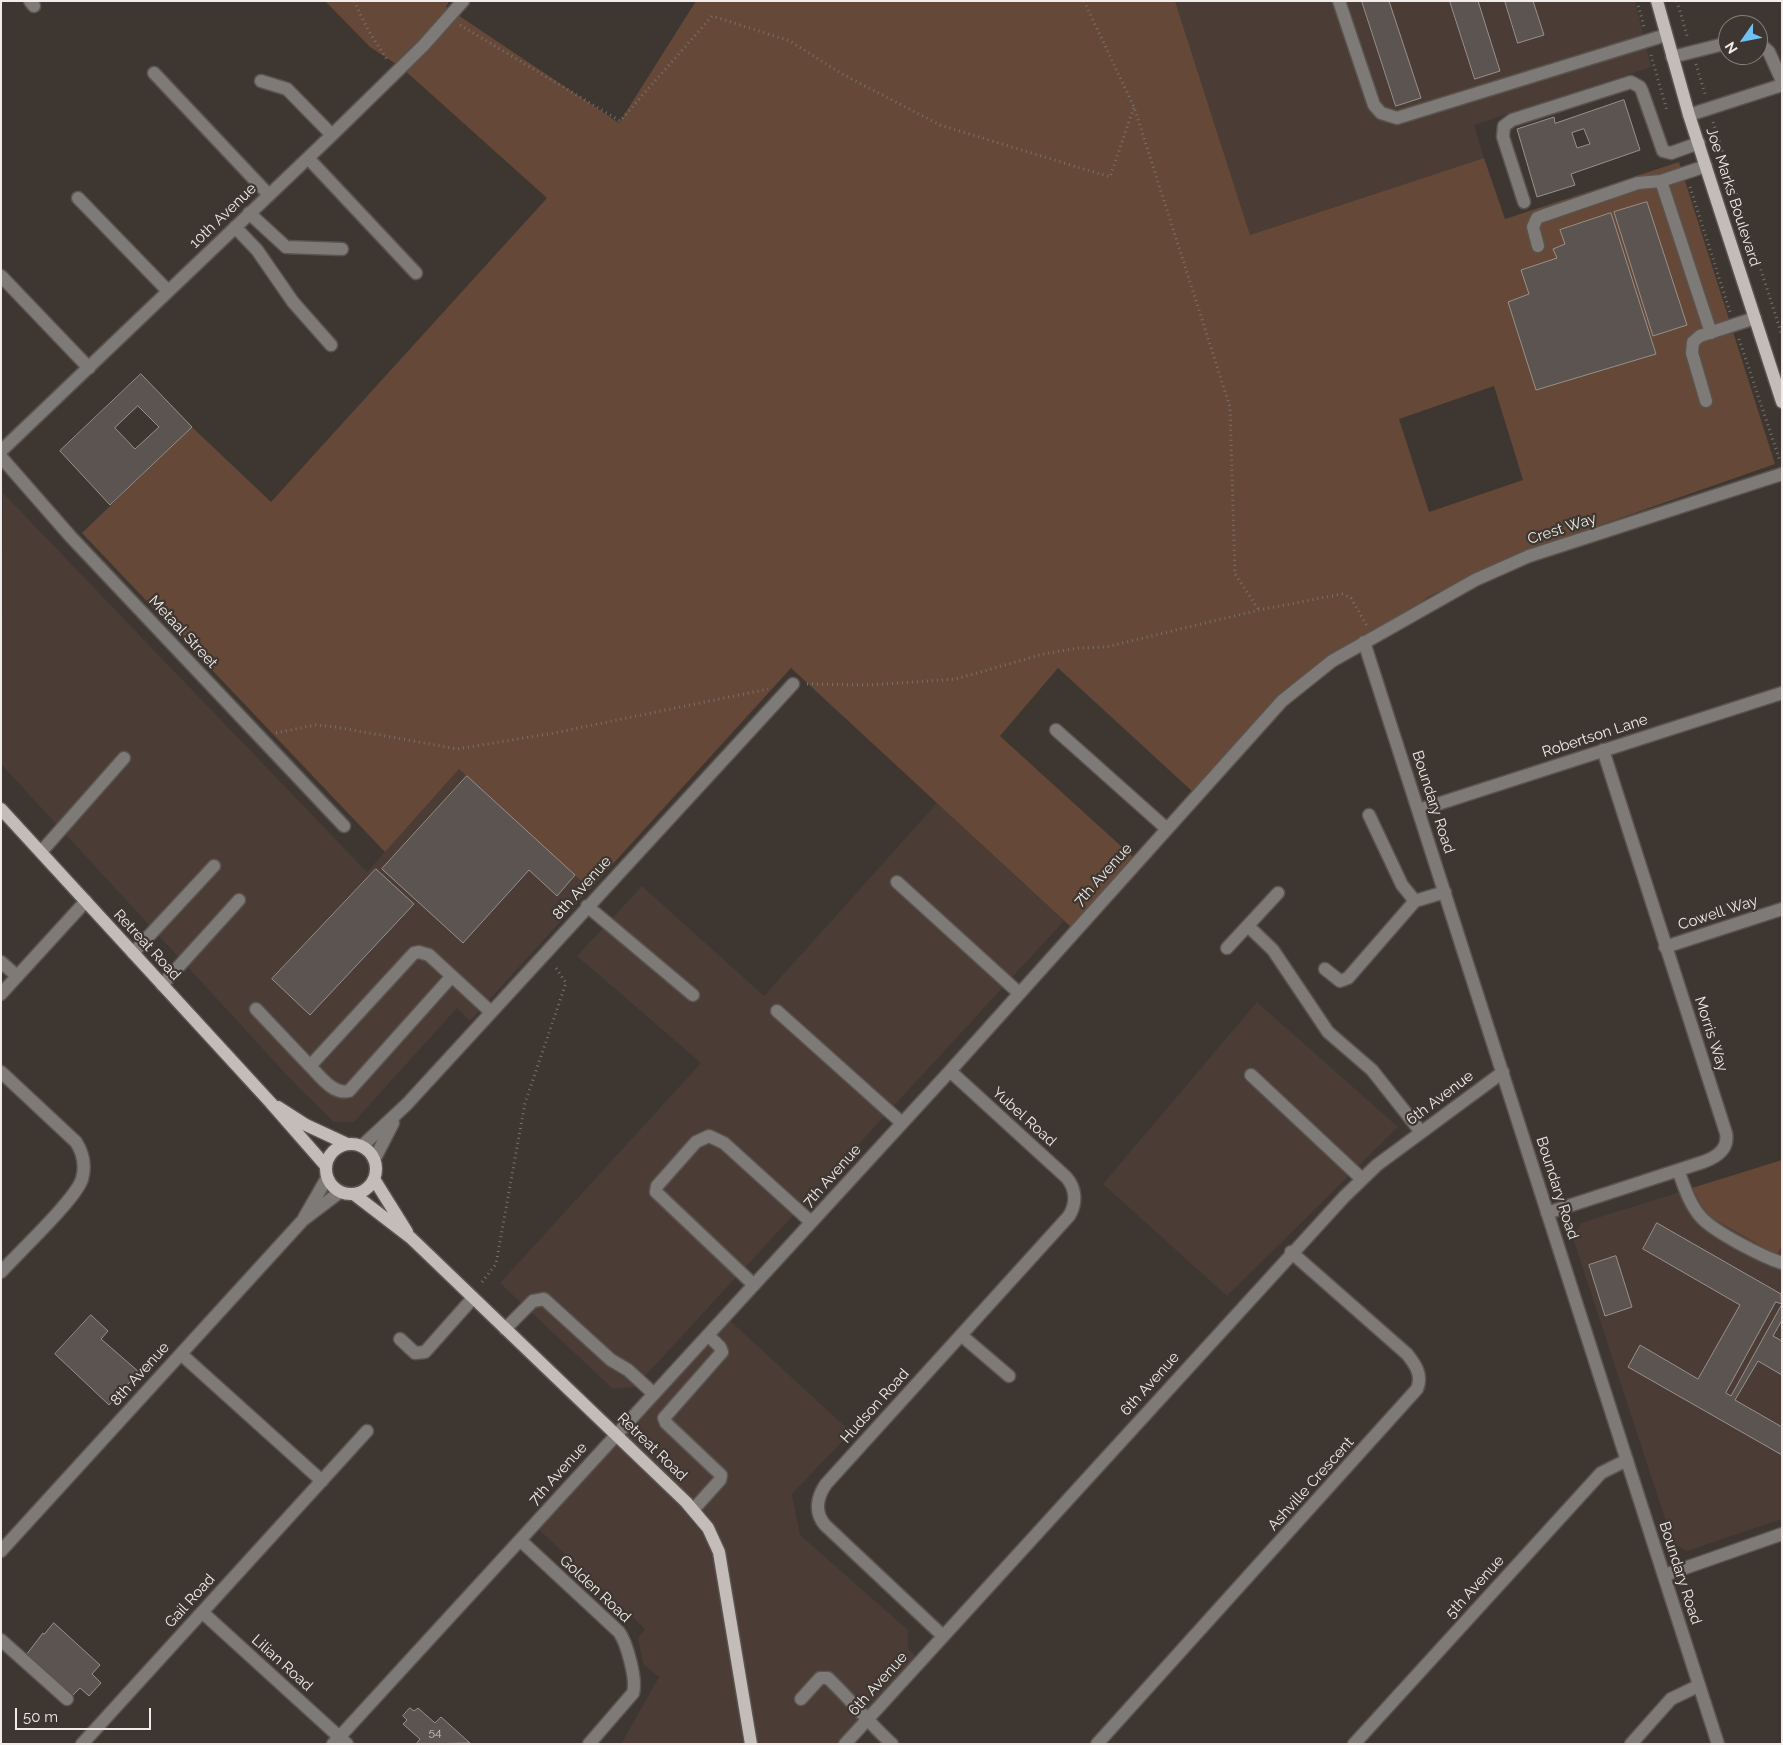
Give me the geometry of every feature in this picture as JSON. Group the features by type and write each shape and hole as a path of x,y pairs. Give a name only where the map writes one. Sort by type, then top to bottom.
{"main road":[{"name":"Joe Marks Boulevard","path":"1657,1 1672,57 1706,166 1755,318 1779,381 1782,402"},
{"name":"Retreat Road","path":"1,808 270,1102 326,1172"},
{"name":"Retreat Road","path":"270,1102 306,1125 347,1144"},
{"path":"347,1144 362,1146 374,1160 376,1174 374,1179 365,1191 355,1194 340,1192 332,1186 326,1172 333,1152 347,1144"},
{"name":"Retreat Road","path":"374,1179 411,1238"},
{"name":"Retreat Road","path":"355,1194 411,1238 693,1510 714,1538 721,1560 751,1744"}],"street":[{"name":"10th Avenue","path":"1,451 308,158 395,73 463,1"},
{"path":"1339,1 1374,105 1381,113 1396,118 1666,35"},
{"path":"1672,57 1718,46"},
{"path":"1768,51 1782,81"},
{"path":"154,73 269,194"},
{"path":"261,82 287,89 332,134"},
{"path":"1524,202 1503,137 1504,126 1512,120 1631,82 1640,87 1642,91 1663,151 1671,153 1699,143"},
{"path":"1690,115 1782,85"},
{"path":"308,158 416,273"},
{"path":"1538,246 1533,227 1534,222 1542,216 1638,184 1661,181 1706,166"},
{"path":"1661,181 1711,332"},
{"path":"78,198 168,291"},
{"path":"249,213 286,247 342,249"},
{"path":"235,227 257,250 293,302 331,344"},
{"path":"1,276 89,368"},
{"path":"1706,401 1691,347 1696,338 1755,318"},
{"name":"Metaal Street","path":"1,457 71,537 344,826"},
{"name":"Crest Way","path":"1364,642 1476,580 1529,556 1781,469"},
{"name":"Boundary Road","path":"1364,642 1420,810 1718,1744"},
{"name":"7th Avenue","path":"340,1742 520,1540 950,1071 1282,701 1322,668 1364,642"},
{"name":"8th Avenue","path":"362,1146 397,1114 793,684"},
{"name":"Robertson Lane","path":"1420,810 1782,693"},
{"path":"1056,730 1167,829"},
{"name":"Morris Way","path":"1548,1213 1711,1159 1722,1152 1727,1138 1603,750"},
{"path":"41,852 124,758"},
{"path":"1370,815 1402,885 1415,902"},
{"path":"133,953 214,866"},
{"path":"897,882 1019,993"},
{"path":"1227,948 1278,892"},
{"path":"1325,969 1340,981 1348,978 1415,902 1445,892"},
{"path":"162,985 239,900"},
{"path":"1,994 86,901"},
{"path":"587,906 693,995"},
{"name":"Cowell Way","path":"1665,947 1780,914"},
{"path":"1248,926 1273,950 1328,1032 1372,1070 1421,1132"},
{"path":"310,1066 414,953 419,952 428,955 491,1012"},
{"path":"1,962 17,976"},
{"path":"256,1008 310,1066 334,1088 338,1091 349,1091 452,976"},
{"path":"777,1011 902,1123"},
{"name":"Yubel Road","path":"950,1071 1066,1177 1073,1190"},
{"path":"1,1072 76,1142 82,1151 84,1171 82,1180 72,1195 1,1272"},
{"name":"6th Avenue","path":"844,1744 1291,1252 1362,1179 1421,1132 1503,1072"},
{"path":"1251,1075 1362,1179"},
{"name":"8th Avenue","path":"374,1160 397,1114"},
{"path":"754,1284 656,1192 657,1186 696,1142 709,1136 724,1143 811,1222"},
{"path":"1678,1170 1693,1206 1703,1220 1764,1257 1782,1263"},
{"name":"8th Avenue","path":"303,1220 326,1172"},
{"name":"Hudson Road","path":"943,1636 829,1530 820,1519 818,1502 826,1484 1069,1216 1074,1206 1073,1190"},
{"name":"8th Avenue","path":"1,1551 303,1220 340,1192"},
{"name":"Ashville Crescent","path":"1097,1744 1417,1389 1419,1384 1417,1369 1407,1354 1291,1252"},
{"path":"400,1339 415,1353 425,1352 473,1298"},
{"path":"505,1329 533,1301 544,1299 611,1360 628,1370 654,1394"},
{"path":"693,1510 720,1480 721,1475 666,1423 664,1418 721,1354 720,1346 708,1335"},
{"path":"961,1336 1009,1376"},
{"path":"181,1354 322,1481"},
{"name":"Gail Road","path":"82,1744 367,1430"},
{"name":"5th Avenue","path":"1354,1744 1601,1473 1627,1460"},
{"path":"1665,1575 1782,1534"},
{"name":"Golden Road","path":"520,1540 619,1632 625,1643 635,1684 633,1693 589,1744"},
{"name":"Lilian Road","path":"202,1612 340,1742"},
{"path":"1,1640 67,1699"},
{"path":"801,1700 820,1678 825,1677 849,1698 884,1741"},
{"path":"1631,1744 1672,1699 1698,1686"}],"path":[{"path":"354,1 368,30 395,73"},
{"path":"1084,1 1134,107 1230,407 1235,574 1259,610"},
{"path":"1638,1 1668,113"},
{"path":"449,18 620,121 712,16 790,41 842,74 940,125 1110,177 1134,107"},
{"path":"1714,123 1782,335"},
{"path":"1686,173 1781,469"},
{"path":"260,737 298,727 315,725 336,726 458,749 554,733 793,684 870,685 956,679 1043,654 1079,648 1106,647 1259,610 1346,594 1351,598 1367,626 1364,642"},
{"path":"482,1282 496,1264 525,1103 566,983 546,952"}],"shaded area":[{"path":"325,1 449,1 446,7 619,123 696,1 1175,1 1250,235 1484,158 1505,219 1679,162 1775,464 1526,551 1428,597 1360,651 1331,658 1193,792 1058,668 1000,736 1134,858 1071,927 791,668 590,889 459,769 385,852 82,533 192,427 271,502 547,198 402,68 370,47","holes":["1494,386 1523,480 1429,512 1399,419"]},
{"path":"1175,1 1635,1 1651,67 1474,125 1484,158 1250,235"},
{"path":"3,493 367,872 459,769 590,889 470,1021 457,1008 354,1122 334,1122 296,1085 1,764"},
{"path":"937,803 1064,921 635,1387 613,1389 500,1283 701,1063 577,956 642,886 764,996"},
{"path":"1257,1002 1398,1127 1227,1296 1103,1184"},
{"path":"1782,1160 1782,1519 1687,1551 1673,1543 1573,1238 1581,1223"},
{"path":"1782,1160 1782,1245 1777,1255 1707,1215 1692,1188"},
{"path":"725,1316 851,1432 792,1494 800,1535 908,1630 908,1648 920,1661 845,1744 621,1744 659,1677 643,1664 638,1638 645,1629 534,1525"}],"building":[{"path":"1362,1 1389,1 1421,98 1396,106"},
{"path":"1450,1 1478,1 1500,71 1475,79"},
{"path":"1505,1 1533,1 1544,35 1518,43"},
{"path":"1624,100 1640,150 1571,174 1575,185 1537,197 1517,129 1554,117 1555,123","holes":["1584,129 1590,144 1577,148 1572,133"]},
{"path":"1647,202 1687,325 1653,336 1614,212"},
{"path":"1611,213 1656,354 1536,390 1508,302 1529,294 1521,270 1557,258 1553,249 1565,244 1560,230"},
{"path":"141,374 192,427 110,505 60,451","holes":["138,406 159,427 135,449 115,428"]},
{"path":"467,776 575,875 557,896 529,870 463,943 382,869"},
{"path":"376,869 414,904 310,1015 272,979"},
{"path":"1657,1223 1781,1294 1781,1304 1776,1302 1726,1393 1731,1396 1781,1305 1782,1320 1773,1336 1782,1341 1782,1375 1758,1361 1735,1400 1782,1427 1782,1455 1628,1367 1640,1345 1698,1379 1740,1305 1643,1249"},
{"path":"1616,1256 1632,1307 1605,1316 1589,1265"},
{"path":"91,1315 108,1331 101,1339 139,1372 109,1405 55,1354"},
{"path":"54,1623 100,1665 92,1674 101,1683 89,1696 80,1688 72,1696 26,1655 43,1633"},
{"path":"410,1708 414,1711 418,1708 435,1723 441,1717 470,1743 416,1744 420,1739 403,1724 407,1720 403,1716"}]}
